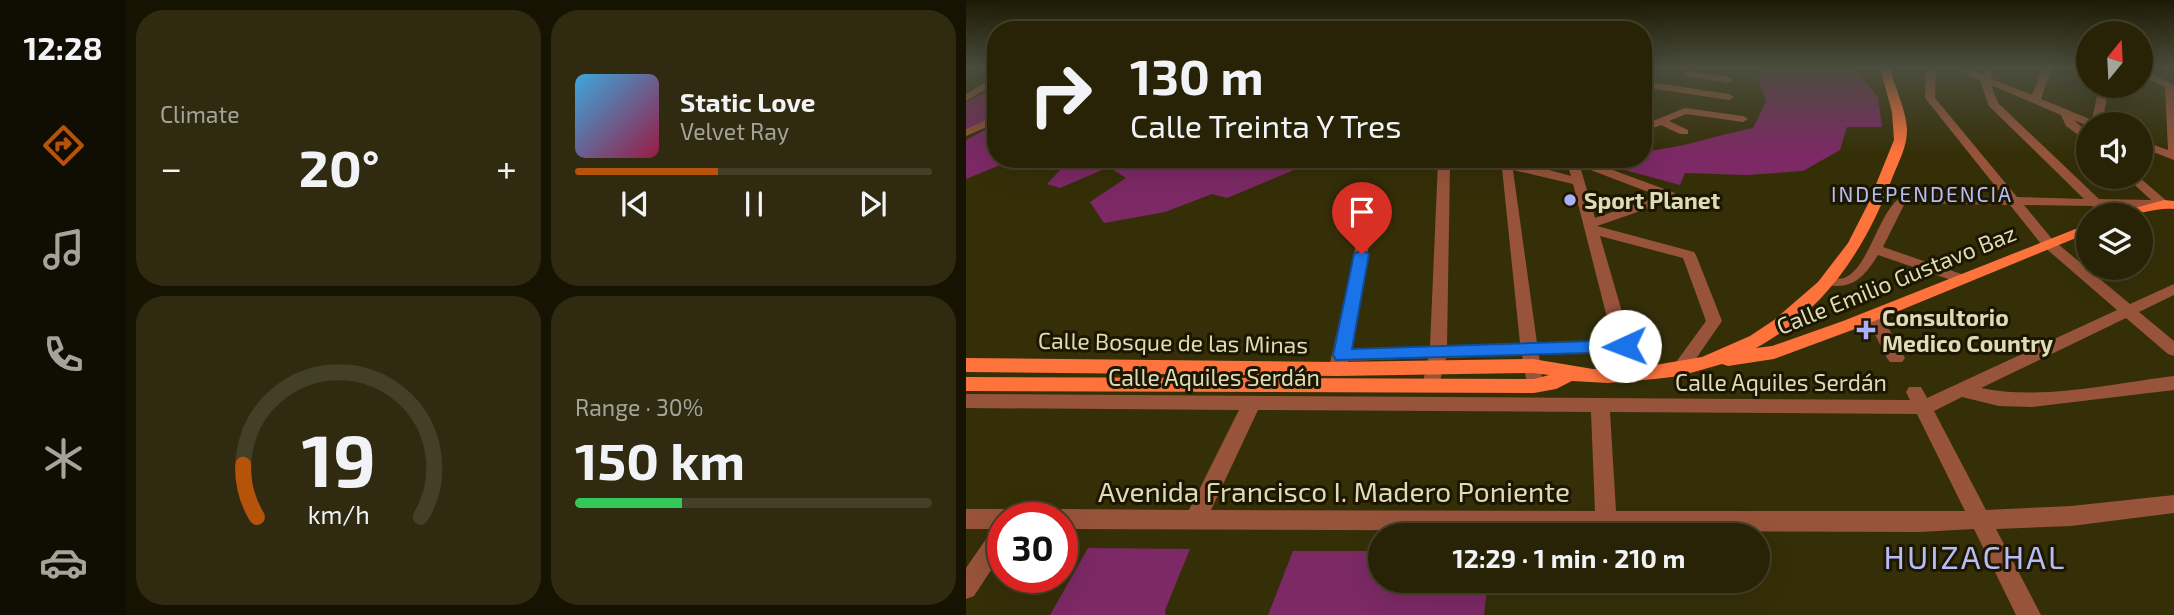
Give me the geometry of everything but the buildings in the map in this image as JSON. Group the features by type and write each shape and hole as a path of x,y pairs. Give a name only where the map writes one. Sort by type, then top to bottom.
{"main road":[{"path":"1718,361 1770,330 1804,305 1828,281 1856,244 1900,141 1895,97"},
{"name":"Calle Emilio Gustavo Baz","path":"1570,374 1631,374 1680,369 1774,352 1873,315 2076,232"},
{"name":"Calle Bosque de las Minas","path":"966,365 1435,369 1531,358 1570,374"},
{"name":"Calle Bosque de las Minas","path":"1435,369 1534,386 1549,384 1570,374"},
{"name":"Calle Bosque de las Minas","path":"966,384 1337,370"}],"street":[{"path":"1930,97 2047,242 2174,350"},
{"path":"1990,97 1993,104 2095,203"},
{"path":"2027,97 2076,117"},
{"path":"2153,147 2173,152 2172,105"},
{"path":"1652,126 1683,111 1737,118 1711,128"},
{"path":"2066,114 2070,124 2076,129"},
{"path":"1662,122 1684,132"},
{"path":"966,133 987,123"},
{"path":"1371,204 1337,370 1435,369 1447,168"},
{"path":"1508,168 1534,386"},
{"path":"1526,168 1578,183"},
{"path":"1574,168 1631,374"},
{"path":"1590,227 1671,195 1597,168"},
{"path":"2148,189 2169,204"},
{"path":"1828,281 1851,281 1875,249 1899,203 1913,198 2095,203"},
{"path":"1590,227 1689,255 1714,321 1680,369"},
{"path":"1875,249 1959,278"},
{"path":"2029,615 1978,520 1920,399 1963,391 2174,289"},
{"path":"1873,315 1896,358"},
{"path":"1531,358 1625,346"},
{"path":"1963,391 1998,399 2032,400 2174,383"},
{"name":"Calle Aquiles Serdán","path":"966,401 1600,406 1920,399"},
{"path":"1195,520 1252,402"},
{"path":"1600,406 1605,523"},
{"name":"Avenida Francisco I. Madero Poniente","path":"1078,519 1605,523 1978,520 2071,516 2174,504"},
{"path":"966,519 987,519"},
{"path":"966,588 987,557"}],"shaded area":[{"path":"977,97 987,97 987,126 966,132 966,102"},
{"path":"1764,97 1878,97 1882,127 1847,127 1840,150 1803,171 1747,175 1685,173 1680,185 1617,168 1652,168 1652,150 1753,128 1766,101"},
{"path":"987,129 987,168 993,168 966,179 966,140"},
{"path":"1107,168 1060,188 1047,184 1061,169"},
{"path":"1111,168 1299,168 1227,198 1212,194 1165,212 1104,223 1090,202 1126,178"},
{"path":"1088,548 1190,549 1165,610 1166,615 1050,615 1062,593 1078,593 1078,566"},
{"path":"1293,551 1368,551 1368,593 1487,593 1484,615 1268,615"}],"place":[{"name":"Sport Planet","path":"1570,200"},
{"name":"Consultorio Medico Country","path":"1866,330"}],"district":[{"name":"INDEPENDENCIA","path":"1922,193"},
{"name":"HUIZACHAL","path":"1975,556"}],"route":[{"path":"1362,254 1342,355 1625,346"}]}
